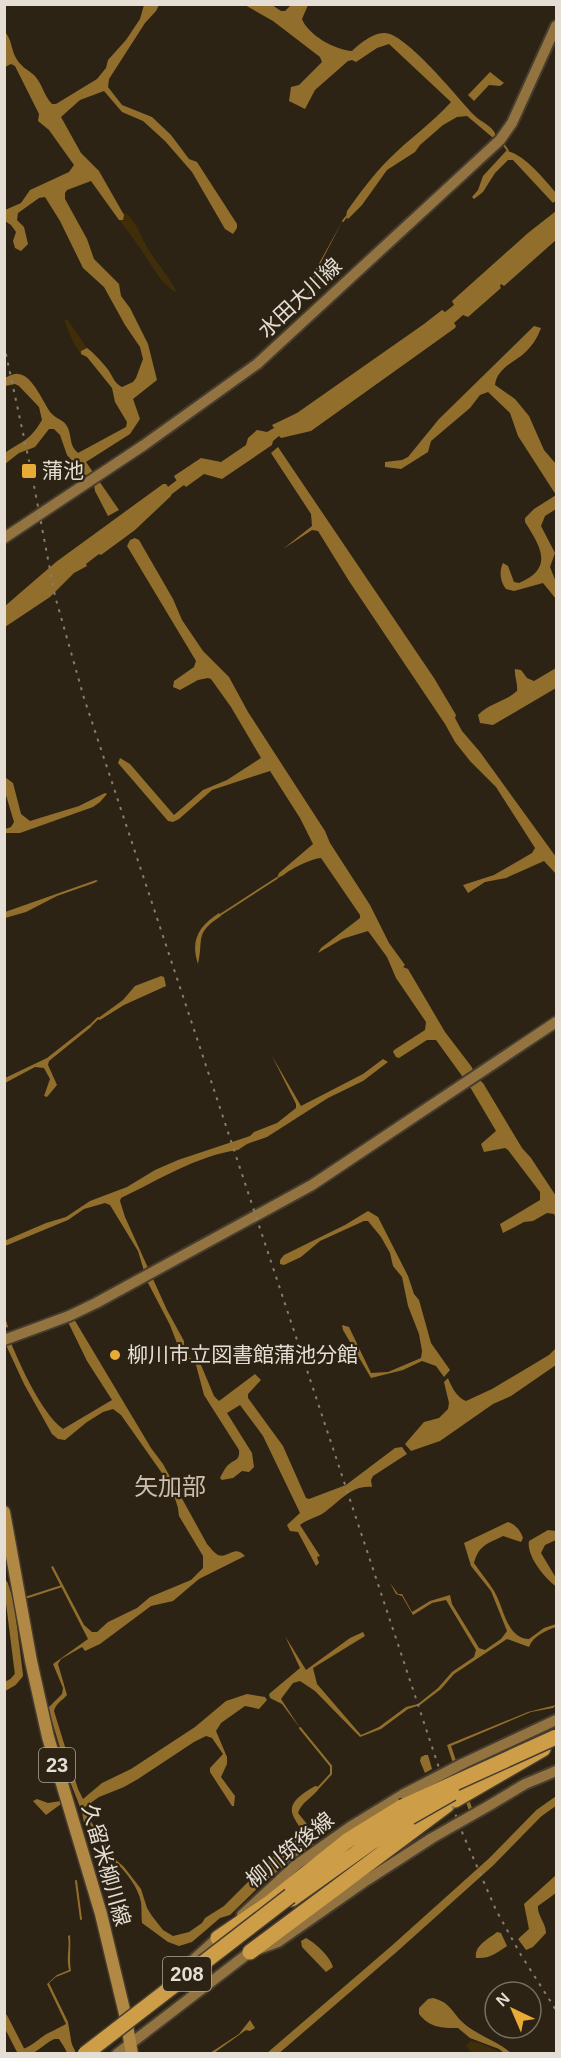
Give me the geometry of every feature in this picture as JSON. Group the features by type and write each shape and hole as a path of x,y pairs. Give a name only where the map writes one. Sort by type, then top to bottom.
{"highway":[{"name":"208","path":"85,2054 370,1838 406,1808 484,1777 541,1750 556,1740"},
{"path":"218,1938 268,1904 347,1842 406,1808 556,1740"},
{"path":"250,1952 447,1805 541,1750"},
{"name":"208","path":"91,2054 291,1897"}],"main road":[{"name":"水田大川線","path":"4,538 144,445 229,385 257,364 302,324 500,140 512,123 556,26"},
{"path":"4,1340 69,1316 96,1303 276,1206 312,1185 556,1022"},
{"name":"久留米柳川線","path":"4,1512 31,1661 48,1737 102,1914 125,2014 130,2048"},
{"path":"406,1808 462,1764 556,1720"},
{"path":"117,2054 130,2048 250,1952 279,1942 367,1880 432,1838 525,1784 556,1771"},
{"path":"77,2053 186,1967 218,1938"}],"shaded area":[{"path":"144,5 159,5 109,79 108,87 122,105 152,117 171,135 189,159 197,162 237,224 237,228 233,234 225,229 192,172 165,141 143,121 122,112 104,91 80,100 61,117 81,153 99,171 124,215 123,220 119,220 91,181 67,190 65,193 65,199 87,239 94,259 119,284 121,296 130,308 148,344 157,380 133,399 140,419 130,434 86,462 119,510 108,516 94,485 67,455 60,435 54,429 49,429 35,447 19,453 5,464 5,453 29,437 42,420 39,407 19,386 15,384 5,386 5,378 16,374 28,379 51,413 66,425 72,444 78,453 126,427 127,422 115,402 112,388 87,357 81,354 81,351 87,348 92,352 122,387 136,378 143,359 140,347 104,287 83,268 60,221 45,197 39,198 18,213 17,220 24,227 28,244 21,251 15,248 13,241 16,232 5,221 5,210 21,203 30,190 69,172 74,165 49,130 38,121 39,114 15,66 11,64 5,67 5,32 18,61 37,78 52,104 56,104 97,79 106,68 108,60 126,40 140,19"},
{"path":"245,5 272,5 285,11 291,5 308,5 302,19 305,25 323,41 345,50 352,51 366,39 380,33 393,36 417,54 473,114 493,129 496,136 492,137 467,116 457,117 443,125 415,152 387,170 362,205 348,219 347,211 378,171 451,102 389,44 377,48 356,62 348,61 315,90 305,109 289,101 291,87 299,85 322,62 320,57 273,21"},
{"path":"490,72 504,83 500,86 489,85 474,101 468,95"},
{"path":"506,151 526,162 546,181 556,193 556,200 553,203 513,160 508,160 495,173 483,192 474,199 472,197 478,190 483,176"},
{"path":"556,211 556,240 504,286 501,284 501,288 468,317 463,315 454,323 455,328 311,431 281,438 279,436 272,445 222,479 204,474 186,487 184,485 180,487 174,476 201,458 221,462 246,445 248,438 257,430 267,432 274,428 272,425 297,413 442,310 445,312 454,305 452,301"},
{"path":"123,212 132,219 177,293 160,278 119,220 123,220"},
{"path":"343,220 318,268 307,299 316,269"},
{"path":"65,320 68,320 87,348 81,351 81,354 71,337"},
{"path":"534,326 541,328 538,336 525,353 501,371 495,385 515,399 529,416 544,450 556,464 556,495 518,436 510,413 488,392 480,395 470,408 431,441 428,452 401,469 385,467 385,462 408,457 439,419"},
{"path":"278,447 434,678 456,715 455,718 462,731 480,752 556,857 556,874 544,861 506,878 485,882 468,893 463,885 494,875 532,853 535,848 496,787 455,742 318,531 312,530 283,549 312,526 311,514 271,453"},
{"path":"166,484 172,492 171,496 135,530 74,573 50,597 5,627 5,606 56,562"},
{"path":"556,495 556,509 545,516 541,526 555,553 550,567 556,582 556,599 543,583 514,591 506,589 501,576 503,563 508,566 514,582 519,583 537,571 541,563 541,556 525,518 534,509"},
{"path":"135,538 139,540 173,599 182,620 203,651 229,677 248,712 370,905 389,943 405,965 403,967 408,969 445,1032 483,1083 522,1148 556,1196 556,1218 554,1214 547,1213 503,1233 500,1224 540,1200 540,1192 508,1150 505,1148 484,1152 481,1144 496,1131 470,1087 436,1040 427,1040 399,1058 396,1057 394,1050 425,1030 426,1022 396,978 387,957 368,931 342,939 318,953 321,948 360,918 360,915 321,858 302,864 277,878 279,873 313,844 300,818 270,771 212,790 173,822 168,821 118,763 120,758 130,764 174,815 203,790 227,780 261,758 231,707 211,679 198,680 180,690 173,687 174,681 194,667 196,661 127,546 130,540"},
{"path":"556,668 556,688 493,725 480,723 478,715 482,711 517,691 515,669 521,670 527,678 534,681"},
{"path":"6,778 13,783 21,814 30,821 79,806 107,794 93,807 20,833 5,833 5,829 11,827 14,822 5,792"},
{"path":"98,881 57,896 26,912 5,918 5,912"},
{"path":"219,913 221,916 203,932 198,964 195,948 198,934 206,923"},
{"path":"161,976 164,977 166,986 124,1005 100,1020 97,1019 123,1000 135,986"},
{"path":"89,1025 91,1027 49,1061 48,1065 57,1085 47,1097 44,1096 50,1079 44,1068 35,1067 5,1083 5,1078 47,1058"},
{"path":"272,1056 301,1106 363,1074 383,1059 388,1062 363,1081 328,1098 267,1137 238,1150 193,1163 121,1198 120,1201 167,1310 184,1341 184,1354 201,1365 214,1396 219,1401 255,1374 261,1380 248,1394 248,1398 283,1446 306,1498 309,1499 346,1485 395,1448 402,1447 407,1454 373,1476 372,1487 364,1487 351,1492 322,1514 300,1525 320,1556 317,1557 319,1563 316,1566 298,1532 290,1531 287,1525 300,1513 263,1436 240,1405 227,1413 252,1453 254,1467 249,1472 242,1471 233,1478 222,1480 220,1478 227,1466 238,1458 239,1450 204,1395 196,1365 180,1351 170,1325 147,1281 138,1251 110,1205 105,1203 84,1209 68,1220 5,1246 4,1241 66,1217 90,1201 127,1187 155,1170 178,1160 250,1136 254,1132 277,1123 296,1108 296,1104"},
{"path":"368,1211 378,1217 408,1276 414,1294 419,1300 431,1343 450,1370 444,1377 436,1366 422,1361 403,1370 371,1378 343,1330 342,1325 349,1327 371,1373 388,1372 421,1358 419,1334 408,1306 402,1277 393,1266 390,1253 381,1237 368,1221 320,1241 301,1257 284,1265 280,1264 284,1255"},
{"path":"4,1314 8,1327 5,1328 29,1382 45,1410 63,1429 112,1400 87,1361 68,1322 74,1319 151,1448 163,1464 207,1544 218,1555 238,1551 245,1556 199,1579 173,1601 151,1606 100,1644 85,1651 82,1647 61,1659 58,1664 67,1695 54,1711 83,1799 102,1783 131,1769 195,1727 226,1701 247,1694 265,1697 267,1700 259,1709 245,1706 221,1723 216,1731 227,1757 227,1764 221,1777 235,1796 234,1806 210,1772 210,1768 223,1754 212,1738 206,1736 138,1779 99,1797 85,1807 88,1817 115,1859 141,1889 147,1908 163,1930 173,1936 189,1932 224,1906 275,1855 300,1837 301,1830 292,1808 300,1796 308,1790 315,1786 320,1787 298,1813 307,1824 310,1840 314,1845 263,1883 230,1915 220,1918 192,1942 179,1946 168,1942 142,1923 141,1902 134,1885 114,1861 102,1863 103,1859 109,1856 90,1824 84,1823 48,1708 62,1694 63,1688 53,1664 88,1639 51,1567 53,1566 84,1625 92,1632 97,1632 108,1622 137,1608 150,1597 191,1580 203,1568 203,1556 179,1516 171,1486 121,1415 113,1409 103,1412 65,1440 58,1439 52,1434 24,1384 6,1345"},
{"path":"556,1348 556,1365 511,1396 493,1404 440,1441 411,1451 405,1444 424,1422 439,1418 448,1409 449,1403 444,1382 448,1378 457,1395 466,1401 492,1389 549,1355"},
{"path":"508,1522 519,1530 523,1538 521,1542 503,1536 481,1549 474,1563 494,1591 510,1628 515,1633 529,1639 544,1628 556,1624 556,1627 536,1637 529,1647 507,1639 454,1674 441,1689 420,1705 408,1709 381,1729 360,1737 315,1691 300,1681 293,1683 281,1699 300,1728 282,1704 270,1698 269,1694 300,1668 285,1636 306,1670 350,1638 363,1632 365,1636 313,1668 317,1684 361,1735 379,1727 406,1707 418,1704 438,1688 452,1672 474,1657 476,1650 446,1600 432,1603 413,1615 402,1596 396,1594 390,1583 398,1594 402,1594 412,1612 430,1601 450,1595 452,1604 479,1648 485,1650 501,1639 507,1631 491,1591 471,1566 464,1543"},
{"path":"548,1530 556,1531 556,1540 545,1545 541,1553 556,1578 556,1586 537,1566 529,1547 529,1541"},
{"path":"556,1705 553,1708 531,1712 451,1746 472,1808 474,1817 471,1817 447,1745 528,1712"},
{"path":"428,1755 432,1769 425,1773 420,1761"},
{"path":"37,1799 48,1803 61,1801 61,1804 46,1815 33,1801"},
{"path":"556,1875 556,1893 538,1906 546,1933 533,1947 526,1950 518,1939 529,1929 524,1904"},
{"path":"497,1932 501,1933 507,1946 489,1956 476,1958 477,1949"},
{"path":"70,1935 71,1971 56,1977 49,1983 68,2022 72,2046 66,2050 59,2039 48,2039 45,2035 66,2024 47,1984 57,1975 69,1970 68,1936"},
{"path":"306,1938 322,1950 333,1967 326,1972 302,1947 301,1941"},
{"path":"433,1998 446,2004 461,2021 483,2036 483,2040 490,2040 511,2053 504,2053 470,2038 458,2028 442,2027 427,2022 419,2014 419,2008 428,1999"},
{"path":"250,2020 255,2028 250,2031 246,2030 214,2053 210,2053 239,2034"},
{"path":"471,2041 502,2053 471,2053 466,2045"}],"waterway":[{"path":"502,142 508,151"},
{"path":"343,221 346,217"},
{"path":"164,495 185,479"},
{"path":"220,915 277,878"},
{"path":"89,1027 98,1018"},
{"path":"4,1584 10,1603 19,1675 4,1687"},
{"path":"25,1598 62,1586"},
{"path":"10,1603 17,1601"},
{"path":"300,1728 331,1766 331,1774 319,1787"},
{"path":"272,2054 394,1949 491,1862 539,1813 556,1801"},
{"path":"76,1881 81,1919"},
{"path":"4,2018 22,2053 54,2035"},
{"path":"65,2039 72,2054"}],"railway":[{"path":"4,345 55,596 84,698 444,1783 462,1832 496,1910 556,2010"}],"place":[{"name":"蒲池","path":"29,471"},
{"name":"柳川市立図書館蒲池分館","path":"115,1355"}],"district":[{"name":"矢加部","path":"170,1487"}]}
